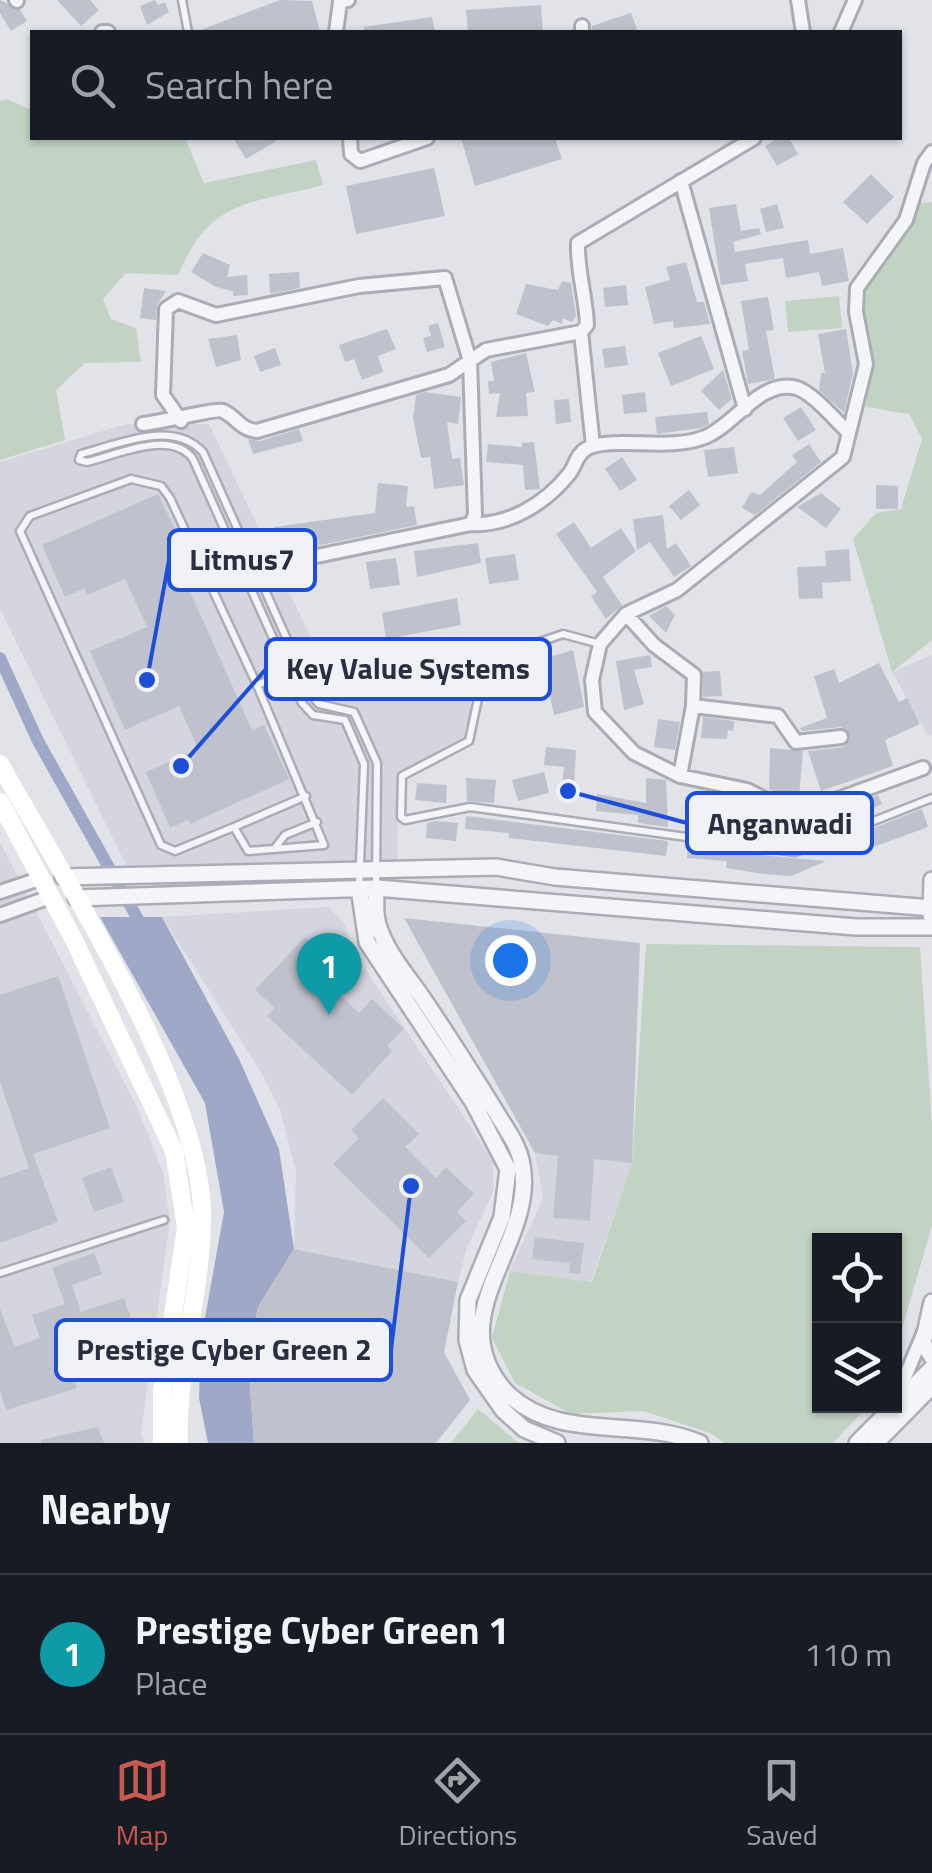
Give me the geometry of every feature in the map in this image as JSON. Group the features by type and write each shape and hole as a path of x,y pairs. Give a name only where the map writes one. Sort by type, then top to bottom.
{"main road":[{"path":"0,764 63,876 84,898 190,1134 196,1156 202,1228 182,1372 179,1443"},
{"path":"0,802 167,1130 178,1164 185,1248 162,1391 162,1443"}],"street":[{"path":"336,30 340,2 348,0"},
{"path":"798,0 803,30"},
{"path":"842,30 855,0"},
{"path":"350,140 350,154 360,161 421,140"},
{"path":"592,446 581,332 586,325 586,309 577,265 578,242 751,140"},
{"path":"923,768 789,817 787,810 747,790 680,776 634,754 596,712 592,680 600,644 626,614 677,590 843,457 866,364 856,312 856,288 906,220 924,163 932,152"},
{"path":"682,181 744,409"},
{"path":"181,421 163,395 166,308 178,301 216,314 359,286 445,278 470,360 475,515 471,524"},
{"path":"144,424 181,421 222,411 243,429 257,431 448,376 486,350 581,332"},
{"path":"312,556 471,524 494,525 527,511 569,474 580,452 600,442 648,447 704,438 772,388 798,388 849,433"},
{"path":"626,614 654,645 694,675 693,706 680,776"},
{"path":"693,706 778,716 796,742 804,744 841,737"},
{"path":"63,876 496,867 555,877 932,908"},
{"path":"0,892 39,878"},
{"path":"84,898 367,888 856,927 932,926 932,880"},
{"path":"367,888 381,935 462,1072 518,1149 523,1168 523,1204 491,1261 483,1306 484,1350 506,1392 556,1443"},
{"path":"0,915 50,897"},
{"path":"902,1386 932,1302"},
{"path":"924,1332 924,1342 932,1357"},
{"path":"902,1397 932,1368"},
{"path":"876,1443 932,1386"},
{"path":"914,1404 932,1396"},
{"path":"856,1443 886,1413"},
{"path":"540,1428 656,1430 700,1443"}],"lane":[{"path":"182,0 188,30"},
{"path":"168,434 191,440 202,452 316,702 354,712 374,751 367,888 362,756 344,720 308,711 237,565 193,459 182,448 165,444 86,462 79,460 81,454 168,434"},
{"path":"234,827 248,851 324,846 317,822 306,796 257,685 167,492 136,479 30,516 21,526 162,844 175,851 306,796"},
{"path":"208,578 248,560"},
{"path":"600,644 563,634 525,647 479,694 468,741 402,776 401,816 405,820 470,806 795,852 932,798"},
{"path":"257,685 298,668"},
{"path":"274,849 285,835 317,822"},
{"path":"0,1273 164,1220"}],"shaded area":[{"path":"126,424 209,424 333,684 468,658 471,737 398,775 397,868 126,865 0,609 0,462"},
{"path":"932,655 932,734 928,736 892,672"},
{"path":"0,842 137,1107 163,1172 170,1220 141,1433 144,1443 0,1443"},
{"path":"328,907 344,923 353,951 493,1160 493,1192 467,1248 458,1282 294,1249 296,1172 280,1110 261,1072 162,917"},
{"path":"535,1153 632,1163 591,1282 510,1271 543,1198"}],"green space":[{"path":"6,99 30,109 30,140 186,140 204,183 316,160 323,185 254,202 219,218 204,231 178,275 126,273 103,299 111,319 136,328 141,362 85,363 56,390 65,440 0,460 0,101"},
{"path":"932,202 932,640 892,672 853,539 876,513 901,509 922,439 909,414 866,407 870,363 860,291 914,204"},
{"path":"839,296 842,328 788,332 785,301"},
{"path":"646,944 920,947 932,1124 932,1226 902,1329 902,1233 812,1233 812,1413 861,1413 833,1443 725,1443 710,1433 643,1411 571,1414 515,1383 492,1338 510,1271 592,1282 632,1163"},
{"path":"478,1409 519,1443 451,1443"}],"water":[{"path":"100,917 162,917 239,1059 279,1149 294,1249 258,1307 248,1358 254,1443 208,1443 199,1398 201,1340 224,1212 205,1103"}],"building":[{"path":"0,0 20,10 27,21 11,31 0,13"},
{"path":"57,0 90,0 99,10 81,26"},
{"path":"155,0 158,5 165,2 169,12 147,25 140,6"},
{"path":"280,0 312,1 319,30 200,30"},
{"path":"541,5 543,30 468,30 466,10"},
{"path":"631,13 637,30 592,30 592,26"},
{"path":"432,17 435,30 364,30"},
{"path":"234,140 278,140 246,159"},
{"path":"462,140 556,140 562,159 475,186"},
{"path":"776,140 790,140 798,154 777,166 765,146"},
{"path":"434,168 445,216 356,234 346,186"},
{"path":"871,174 894,197 867,224 843,202"},
{"path":"736,204 741,231 759,228 761,234 733,242 735,252 808,240 810,254 843,248 849,281 822,286 819,272 786,278 783,258 745,264 748,281 721,285 709,208"},
{"path":"777,204 784,228 766,232 760,209"},
{"path":"203,253 230,265 227,277 247,275 248,295 233,296 233,291 216,287 191,272"},
{"path":"686,262 697,302 704,302 710,324 674,328 673,321 654,324 645,287 670,280 666,267"},
{"path":"299,272 300,288 270,294 269,274"},
{"path":"562,281 571,283 576,316 572,322 563,318 562,324 553,320 548,326 516,314 526,284 558,290"},
{"path":"626,285 628,305 605,307 603,288"},
{"path":"144,288 166,291 157,305 156,320 140,318"},
{"path":"768,297 774,330 766,331 775,379 748,384 742,351 749,350 741,301"},
{"path":"438,323 445,347 427,352 423,338 431,336 428,326"},
{"path":"387,329 396,349 378,356 383,372 362,380 354,359 345,362 339,345"},
{"path":"846,329 853,373 844,413 819,390 821,373 825,373 818,334"},
{"path":"237,335 241,360 216,367 208,339"},
{"path":"701,336 714,369 671,386 658,353"},
{"path":"625,346 628,365 605,368 602,349"},
{"path":"275,348 281,365 260,372 254,356"},
{"path":"526,353 535,392 526,393 528,416 496,417 500,393 489,394 488,381 494,381 491,362"},
{"path":"723,370 732,399 719,410 701,391"},
{"path":"425,392 461,397 458,424 447,422 452,459 460,458 464,485 434,489 430,457 421,458 413,418 416,395"},
{"path":"645,392 647,412 624,414 622,395"},
{"path":"569,399 571,422 556,424 554,400"},
{"path":"801,407 816,430 798,441 783,418"},
{"path":"707,412 709,424 701,428 657,434 655,417"},
{"path":"299,429 303,441 253,454 248,439 260,441"},
{"path":"534,442 540,489 525,490 523,465 486,462 488,444 522,447 522,443"},
{"path":"809,444 821,462 755,515 742,508 751,492 760,495 797,462 792,455"},
{"path":"734,447 738,473 708,477 704,450"},
{"path":"622,457 637,480 620,491 605,469"},
{"path":"378,483 408,486 406,507 414,506 417,525 277,554 274,527 375,513"},
{"path":"876,485 898,486 898,509 876,509"},
{"path":"689,490 700,505 681,520 669,506"},
{"path":"821,493 841,509 826,528 797,507"},
{"path":"158,494 185,550 174,556 252,730 264,725 289,779 190,824 188,820 170,828 146,772 198,749 179,706 125,730 90,651 147,627 125,579 87,595 85,588 65,597 42,545"},
{"path":"663,515 667,549 676,543 691,566 674,577 650,542 637,550 633,519"},
{"path":"574,522 591,548 621,528 636,551 603,577 622,605 606,619 591,596 597,592 556,534"},
{"path":"478,543 481,563 417,577 414,551"},
{"path":"849,549 851,581 822,583 823,598 799,599 797,567 826,566 825,551"},
{"path":"515,554 519,580 489,584 485,558"},
{"path":"396,558 400,585 370,589 366,562"},
{"path":"457,598 461,625 386,639 382,613"},
{"path":"666,606 675,615 666,633 649,616"},
{"path":"573,650 584,707 554,715 542,659"},
{"path":"650,655 652,667 634,670 644,704 624,710 616,661"},
{"path":"879,663 899,702 907,698 920,724 885,740 893,766 821,791 808,751 843,747 851,737 841,727 802,731 800,728 827,718 814,676 834,669 839,683"},
{"path":"720,671 722,696 703,697 703,672"},
{"path":"703,717 734,721 733,731 728,730 727,739 701,738"},
{"path":"658,719 680,722 675,750 654,747"},
{"path":"546,747 576,750 573,801 560,799 564,767 544,765"},
{"path":"770,748 803,751 799,796 769,790"},
{"path":"544,772 549,793 518,801 512,780"},
{"path":"466,778 496,780 494,803 467,801"},
{"path":"646,778 666,780 668,827 638,823 638,815 596,811 597,794 646,803"},
{"path":"417,783 447,785 446,803 415,800"},
{"path":"704,791 734,797 732,811 779,817 776,838 715,827 716,808 702,806"},
{"path":"878,795 882,804 811,838 804,822"},
{"path":"922,809 928,827 857,853 823,848"},
{"path":"466,816 668,841 666,856 509,838 509,833 465,829"},
{"path":"427,823 458,823 456,841 426,838"},
{"path":"688,844 826,861 791,876 764,874 726,868 727,861 687,858"},
{"path":"404,918 640,943 632,1163 594,1159 590,1221 553,1218 558,1156 535,1153"},
{"path":"305,937 338,968 325,981 359,1013 372,999 404,1029 387,1046 392,1051 352,1095 267,1016 275,1008 255,990"},
{"path":"58,976 110,1128 33,1154 58,1222 0,1243 0,1178 29,1168 0,1082 0,995"},
{"path":"383,1098 419,1134 405,1147 436,1178 446,1167 474,1194 457,1212 466,1221 429,1258 333,1164 359,1138 351,1130"},
{"path":"111,1167 124,1202 94,1212 82,1178"},
{"path":"535,1237 584,1243 580,1274 569,1273 570,1263 532,1259"},
{"path":"294,1249 458,1282 444,1352 470,1400 436,1443 254,1443 248,1358 258,1307"},
{"path":"94,1253 102,1274 72,1285 81,1312 124,1298 131,1319 63,1342 77,1388 6,1410 0,1390 0,1309 15,1347 40,1338 32,1315 65,1304 52,1268"},
{"path":"98,1427 104,1443 41,1443 41,1440"}],"waterway":[{"path":"0,658 38,741 144,930"}],"place":[{"name":"Litmus7","path":"147,680"},
{"name":"Key Value Systems","path":"181,766"},
{"name":"Anganwadi","path":"568,791"},
{"name":"Prestige Cyber Green 1","path":"329,1015"},
{"name":"Prestige Cyber Green 2","path":"411,1186"}]}
